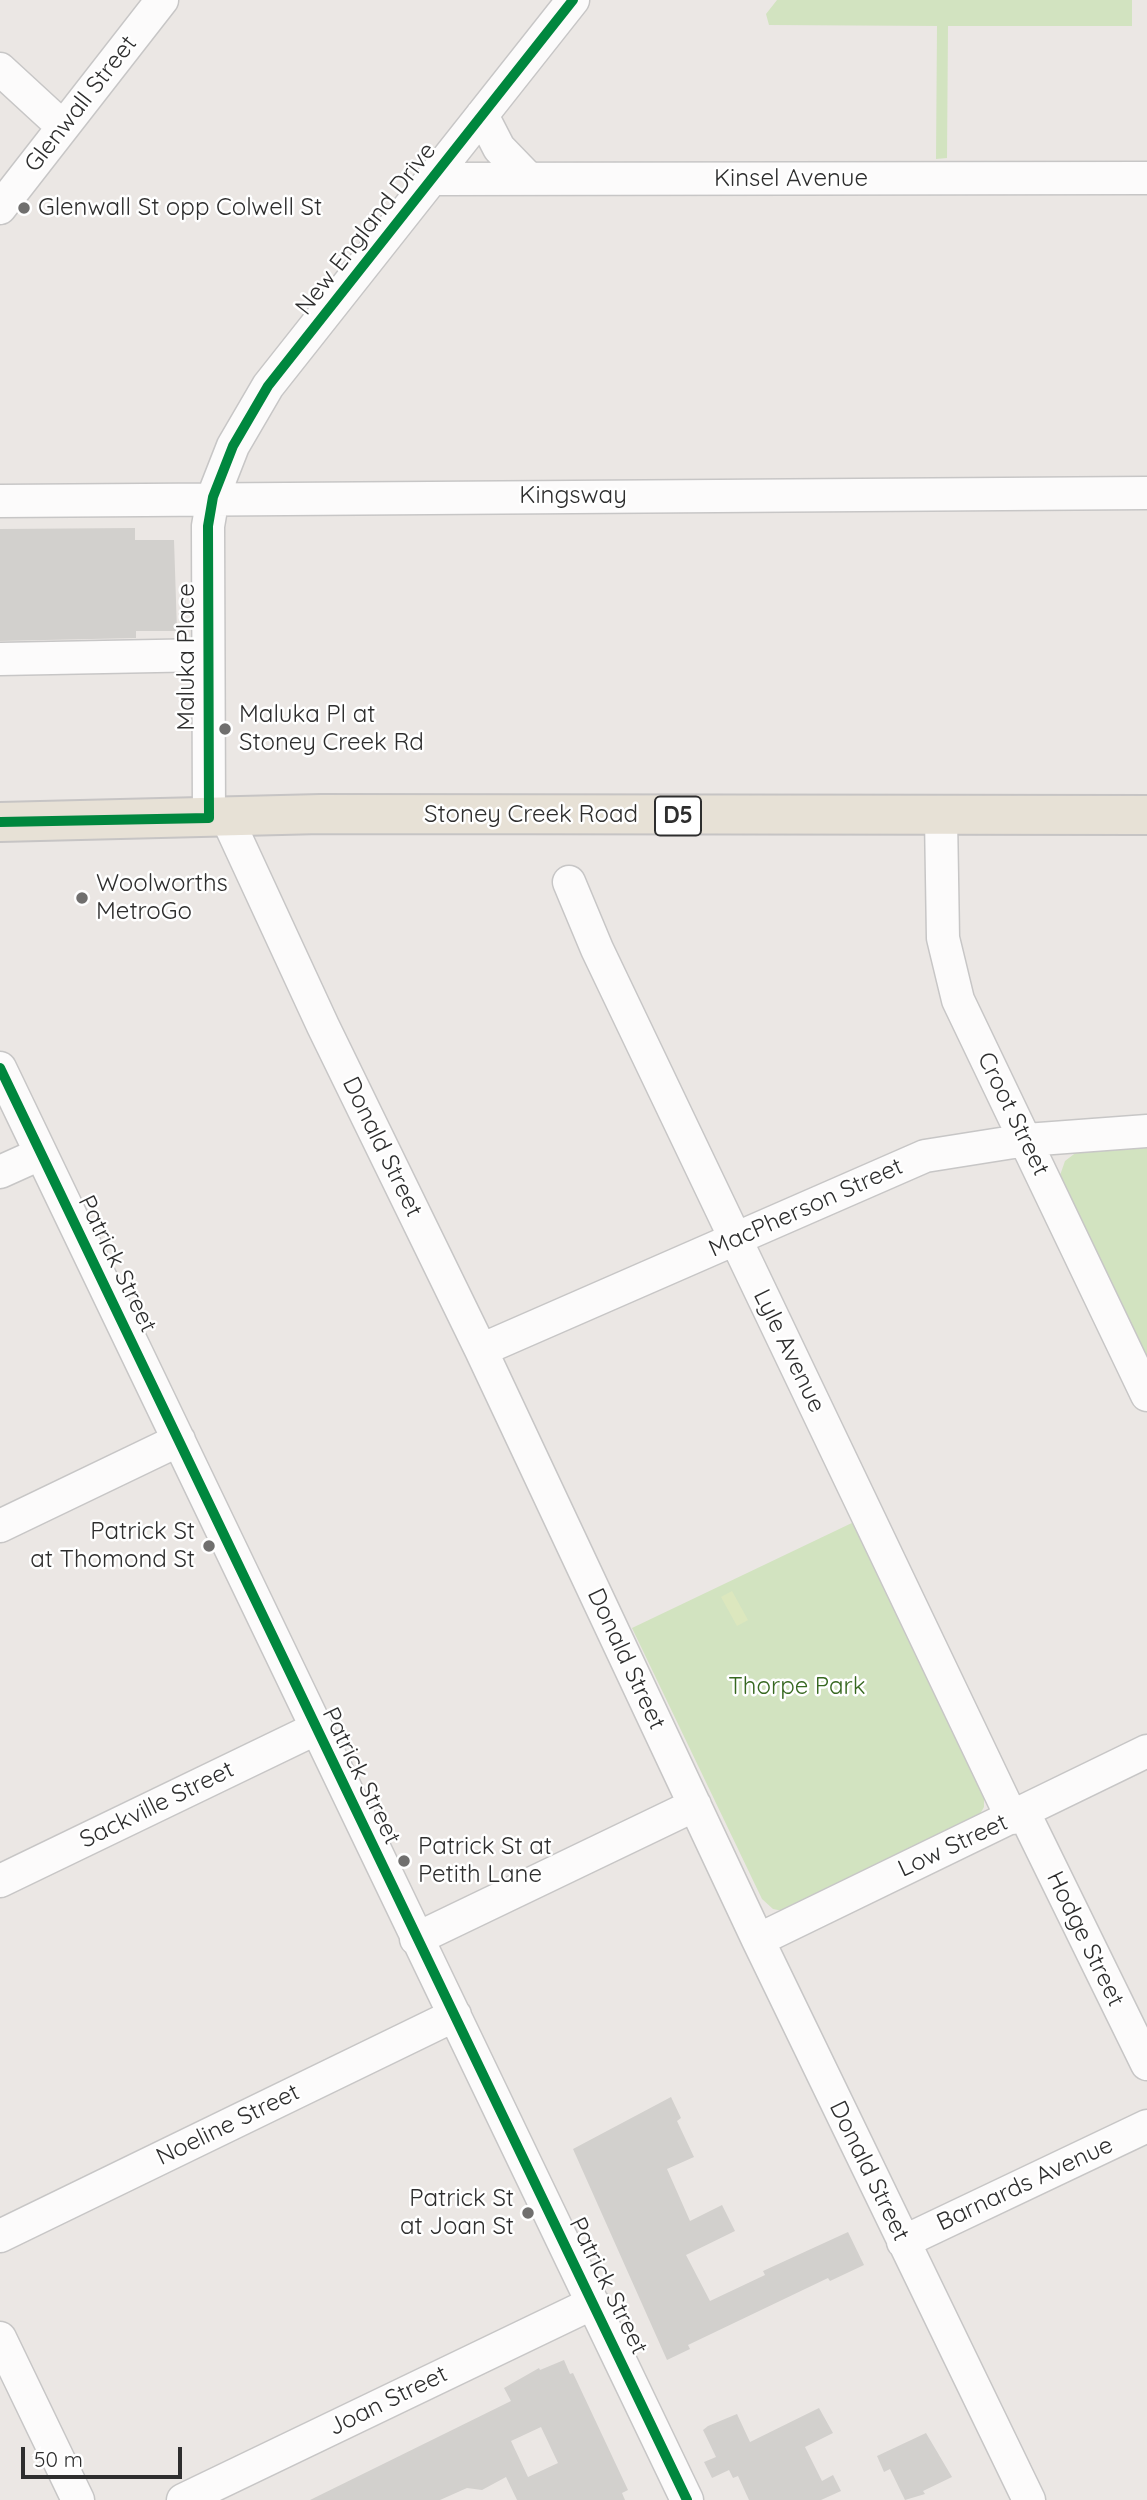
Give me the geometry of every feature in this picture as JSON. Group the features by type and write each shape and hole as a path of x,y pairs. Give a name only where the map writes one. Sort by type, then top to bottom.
{"main road":[{"name":"Stoney Creek Road","path":"0,822 218,817 1147,815"}],"street":[{"name":"Glenwall Street","path":"0,208 162,0"},
{"name":"New England Drive","path":"213,497 233,446 268,386 573,0"},
{"path":"0,69 63,127"},
{"path":"482,115 499,148 528,179"},
{"name":"Kinsel Avenue","path":"434,179 1147,178"},
{"name":"Kingsway","path":"0,501 213,497 1147,493"},
{"name":"Maluka Place","path":"213,497 208,530 208,656 218,817"},
{"path":"0,659 208,656"},
{"name":"Donald Street","path":"218,817 481,1350 758,1940 1029,2500"},
{"name":"Croot Street","path":"941,817 943,938 958,1000 1147,1395"},
{"name":"Lyle Avenue","path":"569,882 597,949 736,1239 1018,1816"},
{"name":"Patrick Street","path":"0,1068 687,2500"},
{"name":"MacPherson Street","path":"481,1350 925,1156 1026,1140 1147,1131"},
{"path":"0,1172 40,1154"},
{"path":"0,1526 179,1440"},
{"name":"Sackville Street","path":"0,1881 315,1729"},
{"name":"Low Street","path":"758,1940 1147,1751"},
{"path":"416,1939 695,1805"},
{"name":"Hodge Street","path":"1018,1816 1147,2064"},
{"name":"Noeline Street","path":"0,2236 455,2015"},
{"name":"Barnards Avenue","path":"903,2242 1147,2126"},
{"name":"Joan Street","path":"183,2500 593,2303"},
{"path":"0,2338 78,2500"}],"green space":[{"path":"777,0 1132,0 1132,26 948,26 947,158 936,159 937,26 769,25 766,14"},
{"path":"1147,1143 1147,1375 1058,1181 1065,1161 1078,1151"},
{"name":"Thorpe Park","path":"856,1521 984,1793 984,1807 976,1821 783,1911 773,1909 762,1899 632,1628"},
{"path":"732,1591 748,1620 737,1626 721,1597"}],"building":[{"path":"135,528 135,540 174,540 177,631 136,631 136,638 0,641 0,529"},
{"path":"671,2097 681,2118 677,2121 694,2157 667,2169 690,2221 722,2205 735,2231 686,2255 710,2301 765,2275 763,2271 848,2232 864,2265 830,2281 828,2278 688,2345 690,2349 667,2360 573,2149"},
{"path":"564,2360 570,2374 573,2373 628,2490 622,2493 625,2500 517,2500 506,2477 482,2490 467,2488 440,2500 310,2500 511,2401 504,2388 539,2368 540,2370","holes":["541,2427 558,2463 528,2477 511,2441"]},
{"path":"819,2408 833,2433 805,2447 822,2481 833,2475 841,2491 821,2500 749,2500 738,2476 733,2478 729,2470 712,2478 704,2462 716,2457 703,2430 708,2426 737,2414 750,2442"},
{"path":"926,2433 952,2477 923,2491 925,2494 905,2500 890,2469 884,2472 877,2456"}],"cycle path":[{"path":"0,822 209,818 208,526 213,497 233,446 268,386 573,0"},
{"path":"0,1068 687,2500"}],"place":[{"name":"Glenwall St opp Colwell St","path":"24,208"},
{"name":"Maluka Pl at Stoney Creek Rd","path":"225,729"},
{"name":"Woolworths MetroGo","path":"82,898"},
{"name":"Patrick St at Thomond St","path":"209,1546"},
{"name":"Patrick St at Petith Lane","path":"404,1861"},
{"name":"Patrick St at Joan St","path":"528,2213"}]}
